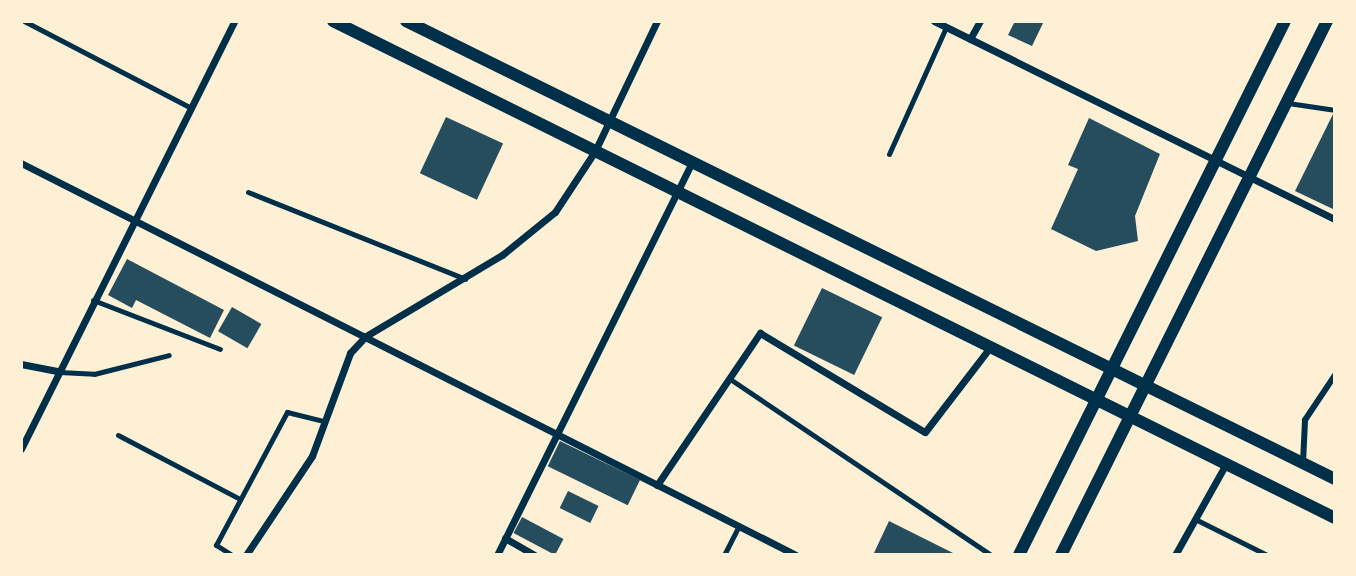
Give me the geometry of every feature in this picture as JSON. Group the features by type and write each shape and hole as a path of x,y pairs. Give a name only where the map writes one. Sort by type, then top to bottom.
{"street":[{"path":"21,449 234,21"},
{"path":"332,21 1335,517"},
{"path":"406,21 1335,478"},
{"path":"246,555 293,491 346,362 366,336 465,279 555,212 595,150 606,119 657,21"},
{"path":"934,21 1335,219"},
{"path":"970,39 980,21"},
{"path":"1019,555 1285,21"},
{"path":"1061,555 1327,21"},
{"path":"497,555 692,162"},
{"path":"21,163 135,217 796,555"},
{"path":"657,485 760,333 925,432 991,346"},
{"path":"21,364 58,371"},
{"path":"1303,463 1305,420 1335,374"},
{"path":"1175,555 1227,462"},
{"path":"505,538 535,555"}],"lane":[{"path":"24,21 191,108"},
{"path":"889,155 946,27"},
{"path":"1290,95 1288,104 1335,110"},
{"path":"247,192 465,279"},
{"path":"93,300 220,349"},
{"path":"58,371 94,374 169,355"},
{"path":"730,379 991,555"},
{"path":"232,555 216,545 287,412 324,421"},
{"path":"118,435 240,499"},
{"path":"1195,519 1267,555"},
{"path":"724,555 739,526"}],"building":[{"path":"1015,21 1044,21 1032,46 1008,35"},
{"path":"1335,110 1335,210 1295,191"},
{"path":"446,117 503,144 477,200 420,173"},
{"path":"1089,118 1160,154 1135,216 1138,241 1096,251 1051,229 1078,169 1068,165"},
{"path":"127,259 224,310 210,338 136,300 132,308 108,295"},
{"path":"822,288 882,317 854,375 794,346"},
{"path":"232,307 261,324 247,348 218,331"},
{"path":"560,441 640,480 628,505 548,466"},
{"path":"568,491 599,506 590,523 560,508"},
{"path":"522,517 563,539 555,555 514,533"},
{"path":"889,521 957,555 873,555"}]}
